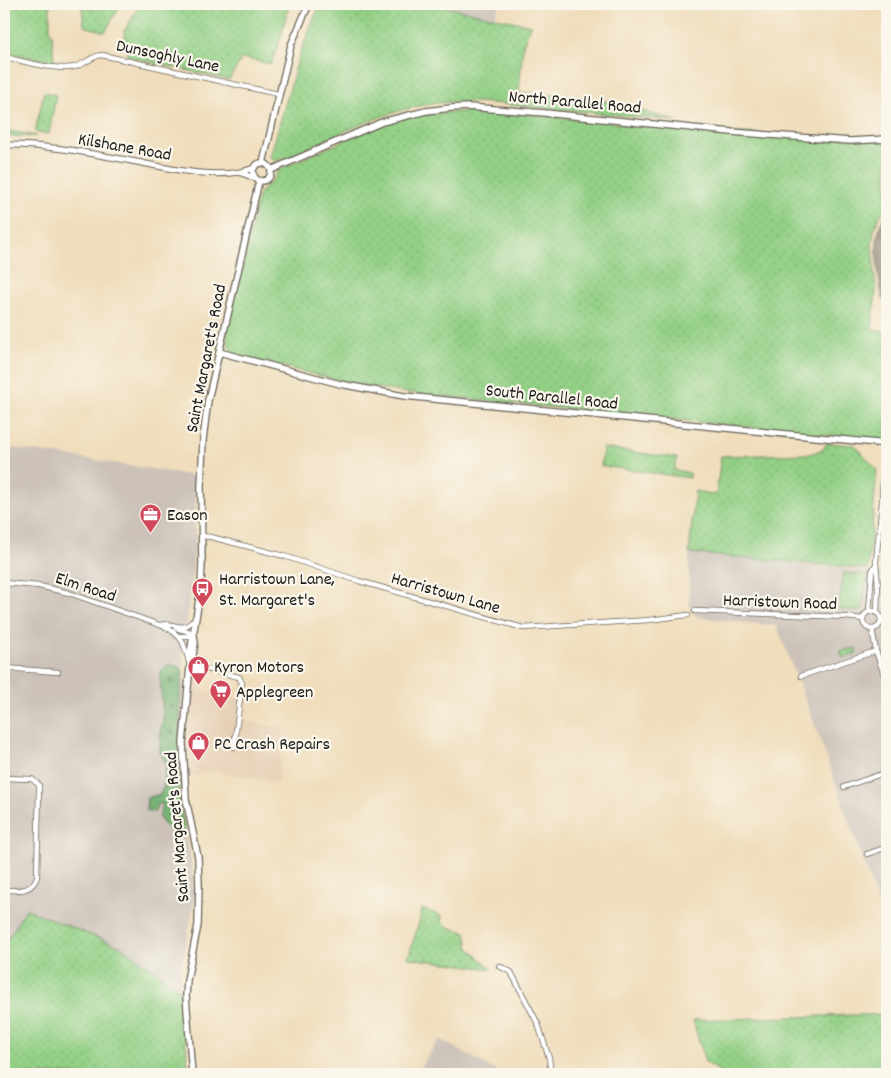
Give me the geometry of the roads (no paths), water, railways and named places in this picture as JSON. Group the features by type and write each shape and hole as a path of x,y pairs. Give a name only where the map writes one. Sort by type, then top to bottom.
{"main road":[{"path":"263,163 291,45 309,4"},
{"name":"North Parallel Road","path":"271,170 382,122 426,111 469,107 731,132 850,141 887,139"},
{"path":"258,164 268,165 271,170 269,178 265,181 257,179 253,173 254,168 258,164"},
{"name":"Saint Margaret's Road","path":"192,1074 186,996 187,980 198,925 199,885 198,857 186,799 184,743 190,665 195,643 194,633 202,579 201,487 203,440 208,400 257,179"},
{"name":"South Parallel Road","path":"219,352 340,384 403,395 886,444"}],"street":[{"name":"Dunsoghly Lane","path":"4,57 49,66 72,68 79,66 96,55 102,55 278,94"},
{"name":"Kilshane Road","path":"4,145 63,149 189,171 241,173 257,179"},
{"name":"Kilshane Road","path":"241,173 254,168"},
{"path":"881,620 877,613 878,587 876,562 886,444"},
{"path":"882,502 887,468"},
{"name":"Harristown Lane","path":"202,536 284,556 358,581 522,628 688,615"},
{"path":"876,562 872,572 869,612 863,619 864,625 872,629 877,628 881,620"},
{"name":"Elm Road","path":"4,583 55,589 158,625 194,633"},
{"name":"Harristown Road","path":"695,611 863,619"},
{"path":"869,612 877,613"},
{"name":"Elm Road","path":"158,625 165,623 185,627 190,625 196,616"},
{"path":"881,620 887,621"},
{"name":"Elm Road","path":"168,628 180,636"},
{"path":"872,629 876,651 887,683"},
{"path":"180,636 188,636 194,633"},
{"path":"180,636 186,646 190,665 239,677 241,680 234,747"},
{"path":"801,676 876,651"},
{"path":"4,668 58,672"},
{"path":"844,787 887,772"},
{"path":"4,778 32,779 39,789 37,877 35,883 30,888 22,890 4,890"},
{"path":"867,854 887,847"},
{"path":"499,966 511,972 538,1024 549,1058 551,1074"}],"place":[{"name":"Eason","path":"151,533"},
{"name":"Harristown Lane, St. Margaret's","path":"203,607"},
{"name":"Kyron Motors","path":"198,685"},
{"name":"Applegreen","path":"220,710"},
{"name":"PC Crash Repairs","path":"198,762"}]}
